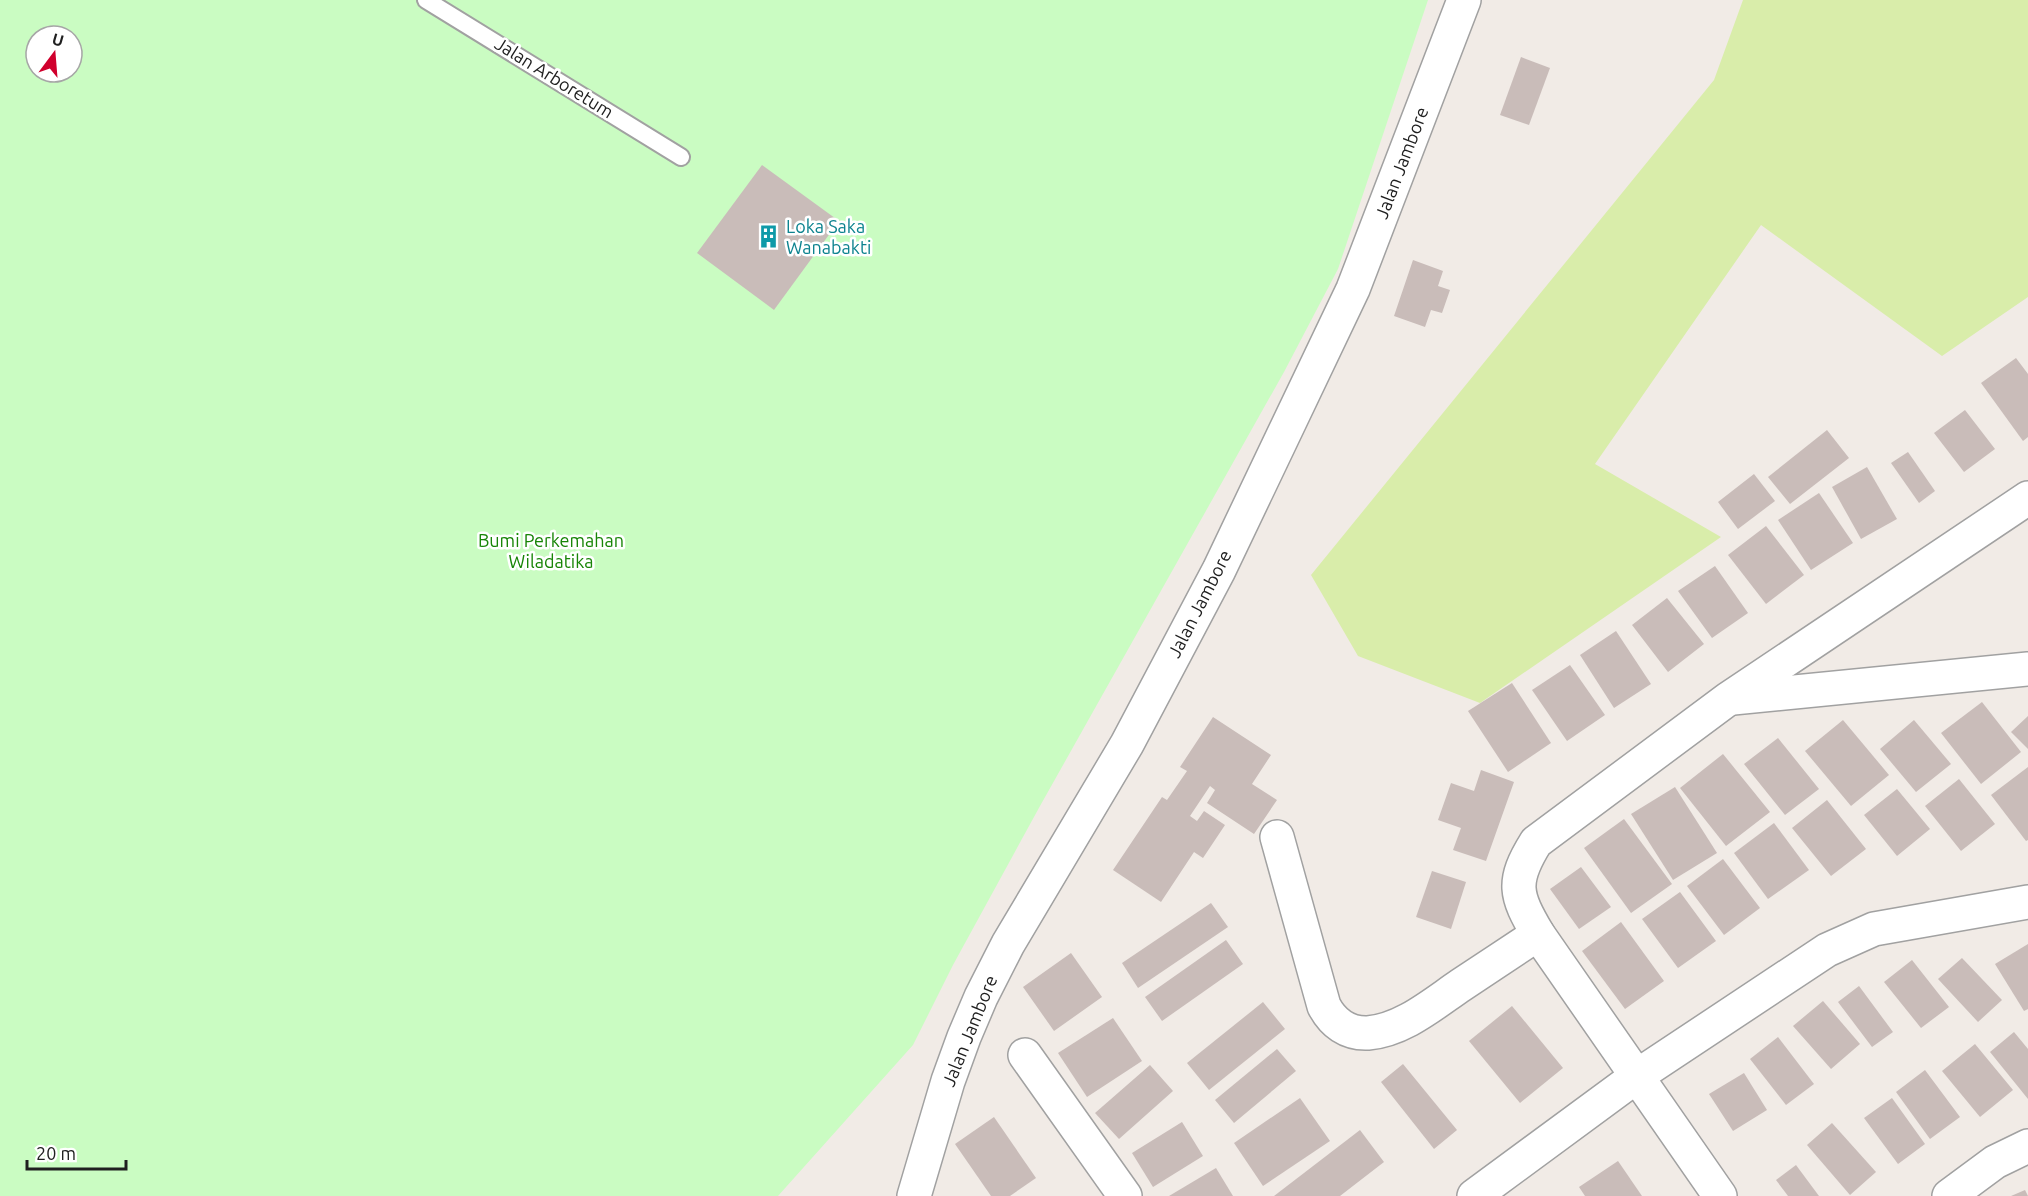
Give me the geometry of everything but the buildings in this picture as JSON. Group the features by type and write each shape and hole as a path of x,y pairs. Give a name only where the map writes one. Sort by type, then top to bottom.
{"street":[{"name":"Jalan Jambore","path":"914,1196 948,1082 981,997 1008,944 1127,744 1219,570 1353,289 1464,0"},
{"path":"1720,1196 1522,908 1519,888 1525,860 1536,842 1728,699 2028,498"},
{"path":"1728,699 2028,669"},
{"path":"1277,837 1324,1006 1330,1018 1345,1029 1366,1033 1394,1027 1418,1014 1538,934"},
{"path":"1474,1196 1637,1076 1827,950 1874,929 2028,902"},
{"path":"1025,1055 1125,1196"},
{"path":"1950,1196 1995,1162 2028,1146"}],"lane":[{"name":"Jalan Arboretum","path":"426,0 681,156"}],"green space":[{"name":"Bumi Perkemahan Wiladatika","path":"0,0 1428,0 1338,269 1284,372 1040,806 953,965 913,1045 778,1196 0,1196"},
{"path":"1743,0 2028,0 2028,297 1942,356 1761,225 1595,464 1721,537 1480,703 1358,656 1311,575 1714,80"}],"place":[{"name":"Loka Saka Wanabakti","path":"768,237"}]}
